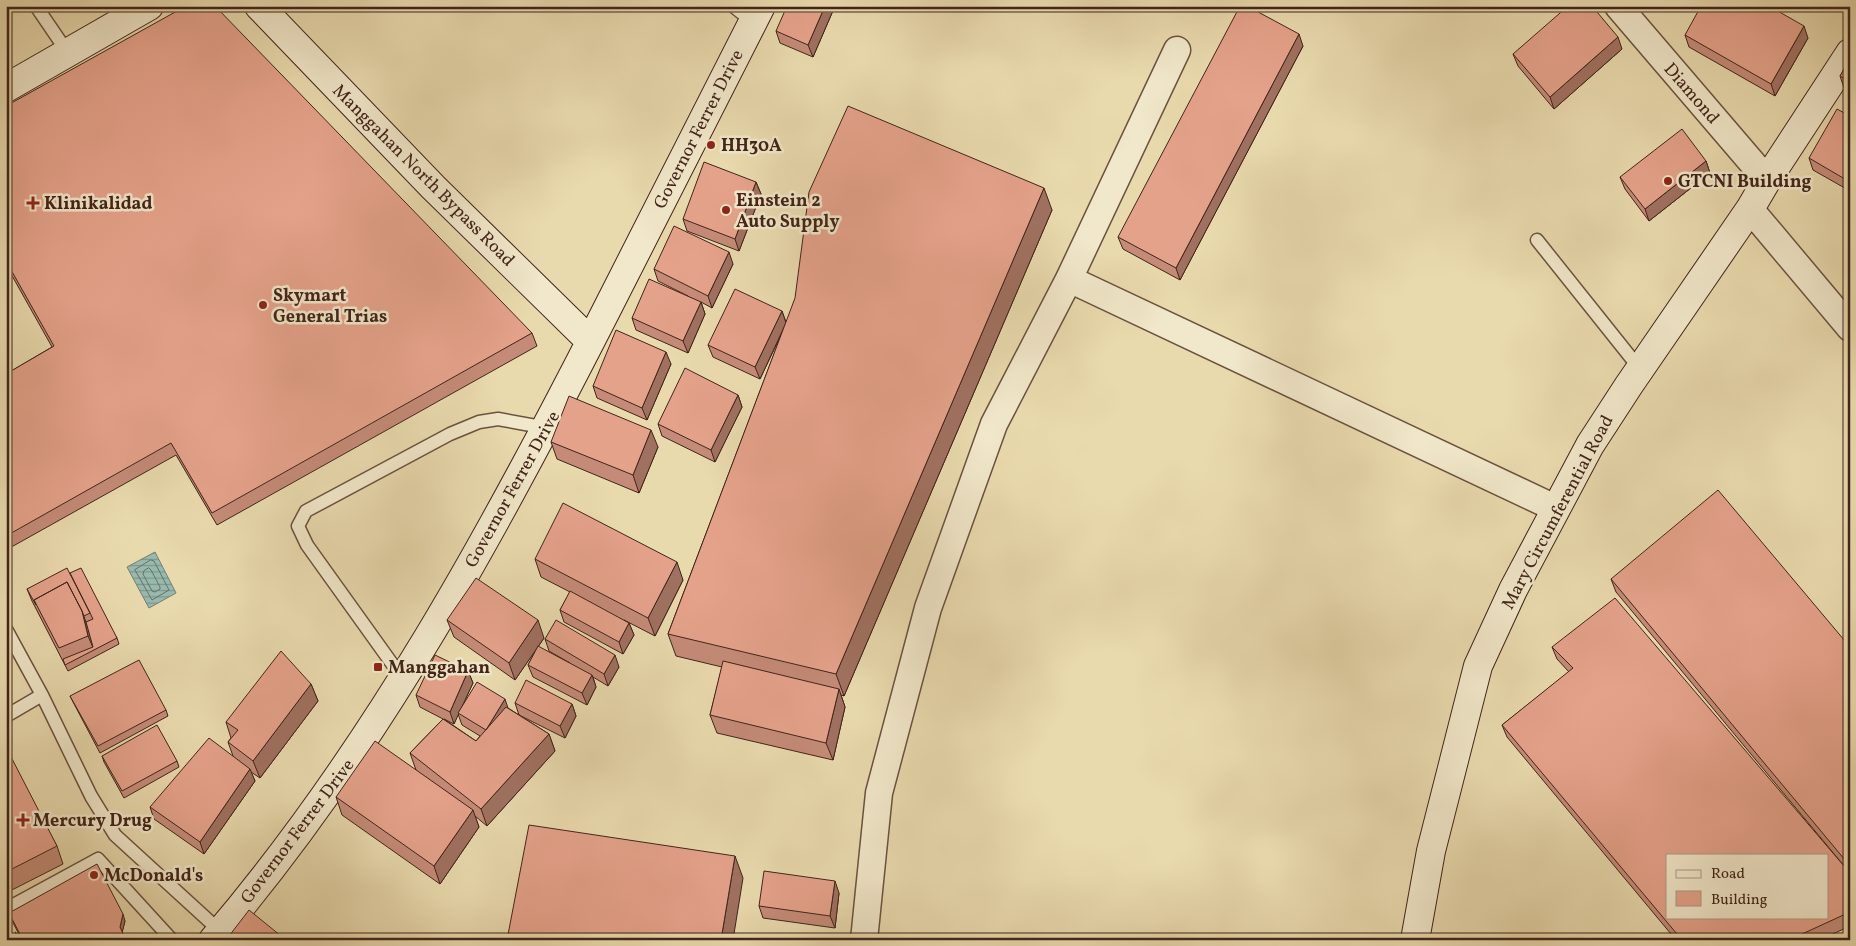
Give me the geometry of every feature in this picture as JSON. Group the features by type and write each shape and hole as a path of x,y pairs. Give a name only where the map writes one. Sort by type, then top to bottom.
{"street":[{"path":"6,88 149,6"},
{"name":"Manggahan North Bypass Road","path":"259,6 432,187 590,342"},
{"name":"Diamond","path":"1620,7 1767,180"},
{"name":"Governor Ferrer Drive","path":"216,935 338,779 404,679 500,514 547,428 590,342 749,12"},
{"path":"864,940 879,793 928,608 994,424 1069,279 1177,50"},
{"name":"Mary Circumferential Road","path":"1414,940 1431,851 1478,666 1513,590 1590,445 1731,234 1750,209 1850,53"},
{"path":"1750,209 1850,328"},
{"path":"1069,279 1556,508"}],"lane":[{"path":"39,7 68,53"},
{"path":"1537,240 1640,369"},
{"path":"404,679 306,545 298,526 306,512 450,434 479,422 498,419 547,428"},
{"path":"6,629 42,695 91,796 115,835 216,935"},
{"path":"6,716 42,695"},
{"path":"6,910 98,859 172,940"}],"path":[{"path":"6,938 18,932"}],"water":[{"path":"155,552 176,593 149,608 127,567"}],"building":[{"name":"Skymart General Trias","path":"186,6 215,6 532,333 212,513 171,443 6,536 6,374 54,346 6,261 6,106"},
{"path":"787,6 825,6 808,45 776,31"},
{"path":"1240,6 1247,6 1299,34 1176,268 1118,237"},
{"path":"1568,6 1592,6 1618,37 1550,97 1513,54"},
{"path":"1701,6 1769,6 1804,26 1771,84 1685,35"},
{"path":"1850,59 1850,82 1840,76"},
{"path":"848,106 1044,188 836,674 668,634 795,298 809,192"},
{"path":"1837,109 1850,116 1850,182 1809,158"},
{"name":"GTCNI Building","path":"1682,129 1706,161 1645,209 1620,177"},
{"path":"704,162 756,182 735,239 683,219"},
{"path":"674,226 729,252 708,296 654,269"},
{"path":"649,279 701,302 683,341 632,318"},
{"path":"735,289 782,311 755,367 708,345"},
{"path":"616,330 666,352 642,408 593,386"},
{"path":"685,368 738,395 711,450 658,424"},
{"path":"569,396 651,430 633,475 551,442"},
{"path":"1718,490 1850,647 1850,866 1611,579"},
{"path":"563,503 677,562 648,618 535,559"},
{"path":"67,568 90,613 84,616 67,582 34,600 36,605 27,589"},
{"path":"81,568 117,638 65,665 63,659 93,647 86,622 93,619 70,573"},
{"path":"476,578 538,620 509,663 447,620"},
{"path":"67,582 82,611 88,636 59,648 34,600"},
{"path":"570,591 629,623 619,642 560,610"},
{"path":"1615,598 1850,873 1850,912 1789,940 1682,940 1502,725 1573,668 1552,647"},
{"path":"556,620 615,655 604,674 545,639"},
{"path":"538,646 592,675 582,693 528,665"},
{"path":"281,651 311,684 253,761 228,742 238,730 226,722"},
{"path":"435,655 468,671 450,712 416,695"},
{"path":"139,660 166,710 98,746 70,696"},
{"path":"723,661 839,689 826,743 710,715"},
{"path":"526,680 572,704 560,726 515,703"},
{"path":"477,682 505,699 486,730 458,713"},
{"path":"506,707 549,734 481,809 410,753 443,719 476,741"},
{"path":"157,725 177,761 122,791 102,756"},
{"path":"209,738 250,769 200,842 150,807"},
{"path":"375,741 473,810 434,866 336,797"},
{"name":"Mercury Drug","path":"9,753 57,846 6,872 6,754"},
{"path":"529,825 735,856 721,940 507,940"},
{"path":"97,864 123,914 120,927 125,938 123,940 23,940 9,913"},
{"path":"764,871 835,881 830,916 759,906"},
{"path":"249,910 286,940 226,940"},
{"path":"386,935 396,940 382,940"}],"place":[{"name":"HH30A","path":"711,145"},
{"name":"GTCNI Building","path":"1668,181"},
{"name":"Klinikalidad","path":"33,203"},
{"name":"Einstein 2 Auto Supply","path":"726,210"},
{"name":"Skymart General Trias","path":"263,305"},
{"name":"Manggahan","path":"378,667"},
{"name":"Mercury Drug","path":"23,820"},
{"name":"McDonald's","path":"94,875"}]}
